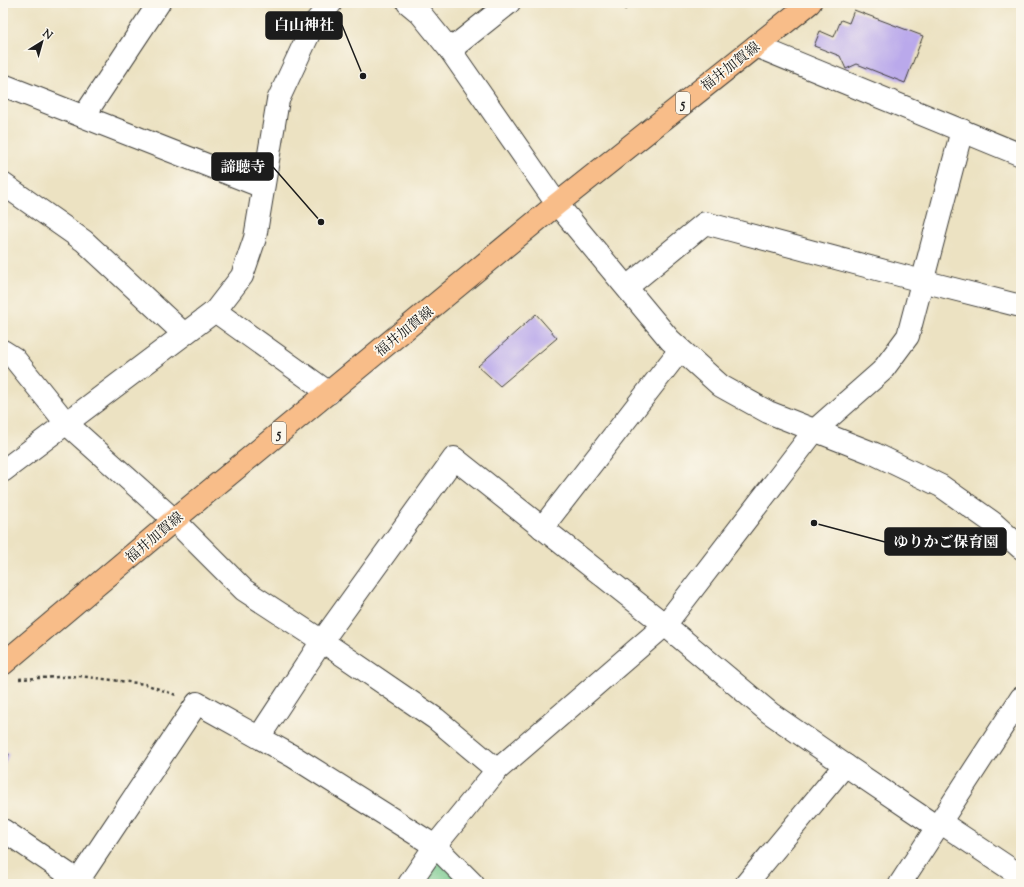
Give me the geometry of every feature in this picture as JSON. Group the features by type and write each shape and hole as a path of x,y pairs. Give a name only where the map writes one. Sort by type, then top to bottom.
{"main road":[{"name":"福井加賀線","path":"11,672 174,520 557,204 810,3"}],"street":[{"path":"84,116 159,3"},
{"path":"3,471 215,311 242,276 255,238 278,100 313,25 331,3"},
{"path":"408,3 420,13 450,50 557,204 670,340 680,350 721,386 768,412 875,454 941,486 992,522 1021,548"},
{"path":"450,50 509,3"},
{"path":"756,46 1021,155"},
{"path":"3,85 263,187"},
{"path":"409,884 434,846 497,770 665,625 815,430 882,371 908,336 962,130"},
{"path":"3,184 84,241 184,334"},
{"path":"627,287 705,223 1021,306"},
{"path":"215,311 329,393"},
{"path":"542,528 680,350"},
{"path":"3,351 14,358 67,424 174,520 244,590 436,719 497,770"},
{"path":"259,738 322,641 454,458 665,625 770,713 845,765 1021,876"},
{"path":"900,884 1021,698"},
{"path":"8,840 81,882 196,703 294,757 434,846 473,884"},
{"path":"746,884 845,765"}],"path":[{"path":"11,672 79,676 145,684 196,703"}],"green space":[{"path":"431,852 466,884 409,884"}],"building":[{"path":"619,3 633,3 625,10"},
{"path":"854,10 923,36 905,83 857,64 846,69 840,56 814,46 820,31 834,37 841,20 849,23"},
{"path":"536,314 557,338 500,386 478,366"},
{"path":"3,752 9,754 3,769"}],"place":[{"name":"白山神社","path":"363,76"},
{"name":"諦聴寺","path":"321,222"},
{"name":"ゆりかご保育園","path":"814,523"}]}
